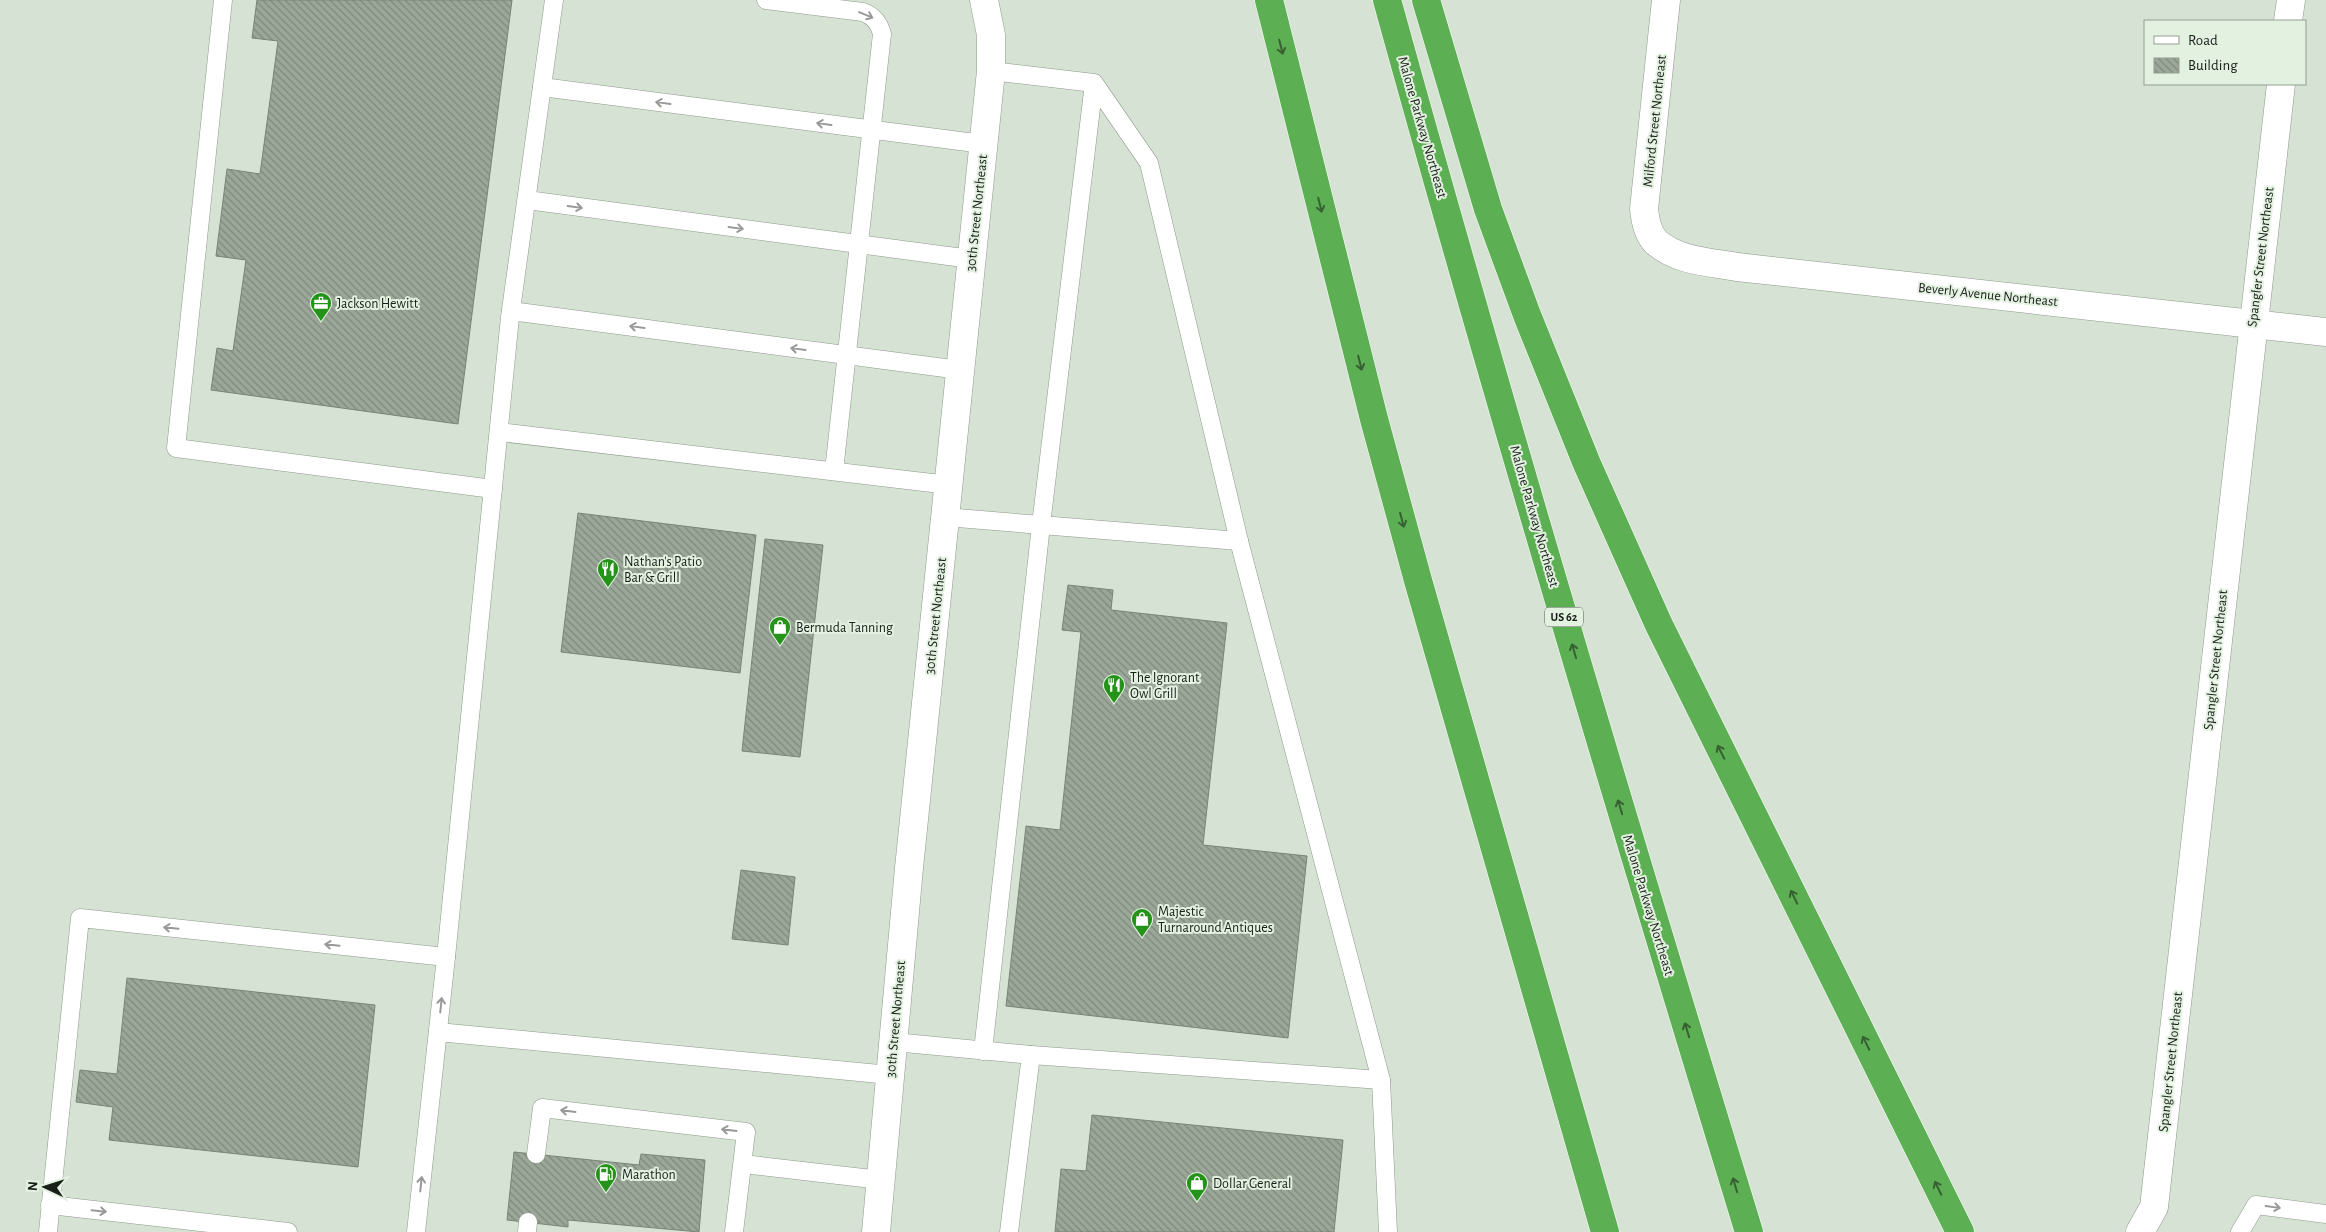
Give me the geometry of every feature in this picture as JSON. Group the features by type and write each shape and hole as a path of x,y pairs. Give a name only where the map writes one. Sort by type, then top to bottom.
{"highway":[{"path":"1269,0 1397,501 1605,1232"},
{"name":"Malone Parkway Northeast","path":"1387,0 1455,244 1615,792 1749,1232"},
{"path":"1426,0 1449,83 1503,253 1557,392 1595,482 1655,616 1698,705 1960,1232"}],"street":[{"name":"30th Street Northeast","path":"876,1232 990,71 991,35 984,0"},
{"name":"Milford Street Northeast","path":"1654,241 1646,222 1644,209 1666,0"},
{"path":"2288,20 2291,0"},
{"name":"Spangler Street Northeast","path":"2140,1232 2154,1207 2252,324 2281,85"},
{"name":"Beverly Avenue Northeast","path":"1654,241 1685,258 1737,267 2326,332"}],"lane":[{"path":"223,0 176,448 493,489"},
{"path":"416,1232 446,957 511,310 554,0"},
{"path":"766,0 862,12 870,15 878,23 882,34 834,471"},
{"path":"990,71 1094,83 1149,163 1239,541 1381,1080 1388,1232"},
{"path":"983,1051 1041,525 1094,83"},
{"path":"542,87 983,144"},
{"path":"527,200 971,259"},
{"path":"511,310 960,370"},
{"path":"499,432 948,485"},
{"path":"945,517 1239,541"},
{"path":"48,1232 80,918 446,957"},
{"path":"438,1032 890,1075"},
{"path":"894,1042 1030,1055 1381,1080"},
{"path":"1009,1232 1030,1055"},
{"path":"536,1154 542,1108 746,1132 734,1232"},
{"path":"743,1164 881,1180"},
{"path":"50,1205 288,1232"},
{"path":"2240,1232 2256,1205 2326,1214"}],"building":[{"path":"257,0 512,0 458,424 211,390 217,348 233,351 246,260 216,256 227,169 260,174 278,41 252,38"},
{"path":"578,513 756,535 740,673 561,652"},
{"path":"765,539 823,545 800,757 742,751"},
{"path":"1068,585 1113,590 1111,610 1227,623 1203,845 1307,856 1288,1038 1006,1006 1026,826 1060,830 1081,632 1062,630"},
{"path":"741,870 795,877 788,945 732,939"},
{"path":"127,978 375,1005 358,1167 109,1140 113,1107 76,1102 80,1070 117,1074"},
{"name":"Dollar General","path":"1092,1115 1343,1140 1334,1232 1055,1232 1061,1169 1086,1171"},
{"name":"Marathon","path":"514,1152 639,1165 641,1154 705,1160 699,1232 568,1220 568,1227 507,1220"}],"place":[{"name":"Jackson Hewitt","path":"321,322"},
{"name":"Nathan's Patio Bar & Grill","path":"608,588"},
{"name":"Bermuda Tanning","path":"780,646"},
{"name":"The Ignorant Owl Grill","path":"1114,704"},
{"name":"Majestic Turnaround Antiques","path":"1142,938"},
{"name":"Marathon","path":"606,1193"},
{"name":"Dollar General","path":"1197,1202"}]}
